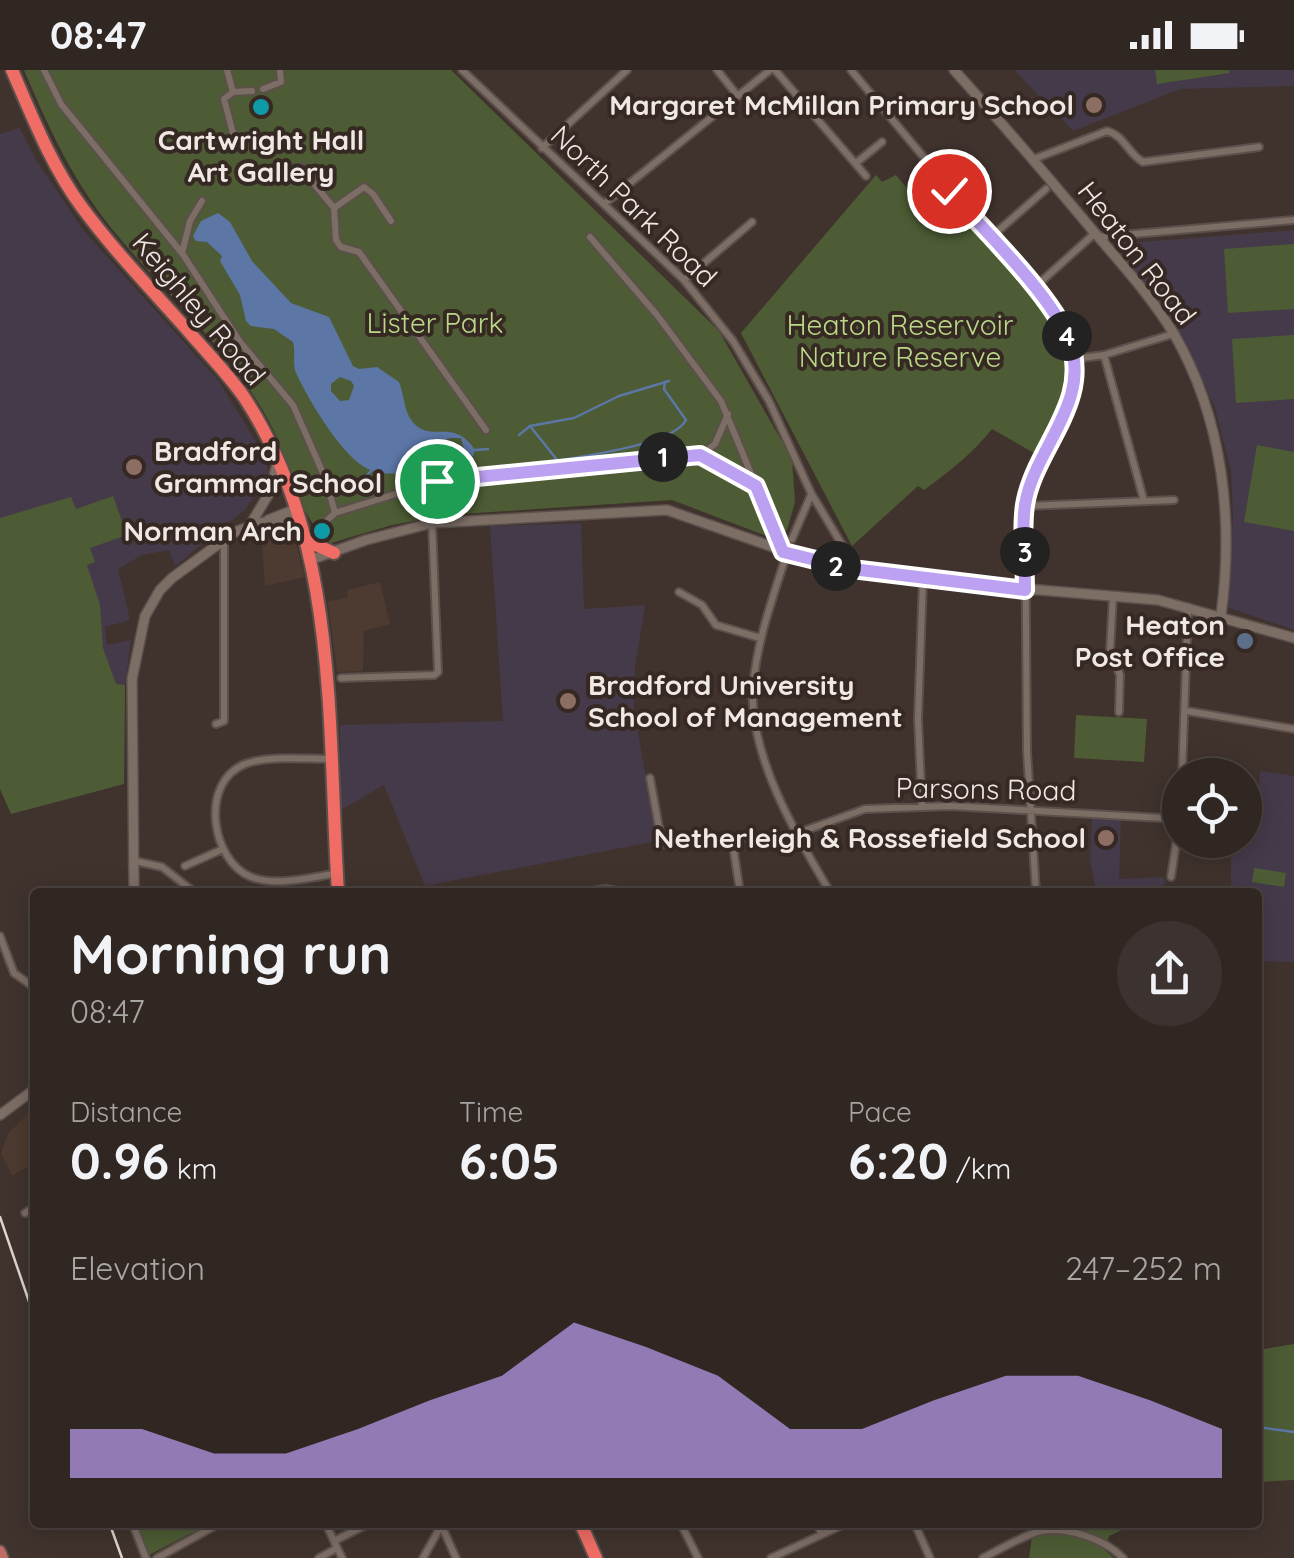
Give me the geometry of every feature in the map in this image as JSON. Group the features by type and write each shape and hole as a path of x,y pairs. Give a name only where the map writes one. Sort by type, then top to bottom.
{"highway":[{"name":"Keighley Road","path":"12,70 52,160 80,206 224,371 245,399 278,463 306,540 324,631 338,888"},
{"path":"306,540 334,553"},
{"path":"583,1528 596,1558"}],"main road":[{"path":"0,1551 3,1558"}],"street":[{"path":"44,70 62,104 182,253 240,342 293,405 326,480 335,514"},
{"path":"227,70 233,92"},
{"path":"263,89 281,82 280,70"},
{"name":"North Park Road","path":"462,70 684,280 742,356 769,401 811,494 851,560 852,569"},
{"path":"470,77 480,70"},
{"path":"542,148 627,70"},
{"path":"716,70 736,95"},
{"path":"604,204 736,95 773,70 866,176"},
{"path":"851,70 1056,316 1074,359 1073,394 1035,470 1025,506 1028,810 1036,888"},
{"name":"Heaton Road","path":"954,70 1097,235 1173,334 1213,429 1224,480 1221,616"},
{"path":"234,137 224,98 233,92 252,91"},
{"path":"1034,160 1040,154 1107,131 1117,134 1143,162 1259,147"},
{"path":"856,163 882,142"},
{"path":"300,167 334,208 336,240 341,248 359,252 364,258 486,430"},
{"path":"334,208 364,187 391,222"},
{"path":"990,238 1046,189"},
{"path":"182,253 190,221 202,202"},
{"path":"1034,288 1097,235 1294,220"},
{"path":"684,280 752,222"},
{"path":"590,237 658,314 717,394 785,552 760,638 753,690 755,725 795,834 828,888"},
{"path":"1074,359 1104,355 1173,334"},
{"path":"1104,355 1144,501"},
{"path":"306,540 335,514 437,481 700,455 715,444 728,414"},
{"path":"700,455 756,486"},
{"path":"250,525 270,492 278,463"},
{"path":"792,539 811,494"},
{"path":"1025,506 1174,500"},
{"path":"310,560 432,523 666,510 785,552 852,569 1025,590 1113,595 1188,607 1294,638"},
{"path":"134,888 132,706 144,616 160,590 224,540 250,525 298,514"},
{"path":"340,678 438,672 432,523"},
{"path":"216,724 224,720 224,540"},
{"path":"922,807 918,719 923,579"},
{"path":"679,592 702,605 716,625 760,638"},
{"path":"1113,595 1110,651 1120,675 1119,712"},
{"path":"1183,758 1188,607"},
{"path":"1186,711 1294,729"},
{"path":"330,759 256,761 233,771 216,797 218,833 236,868 256,878 280,881 337,874"},
{"name":"Parsons Road","path":"650,778 662,844 795,834 865,809 922,807 1162,817"},
{"path":"732,839 739,888"},
{"path":"185,866 223,849"},
{"path":"1171,876 1174,858"},
{"path":"135,861 162,867 189,888"},
{"path":"0,936 14,973 30,984"},
{"path":"0,1115 30,1094"},
{"path":"26,1212 30,1210"},
{"path":"134,1528 146,1558"},
{"path":"157,1558 211,1528"},
{"path":"328,1528 342,1558"},
{"path":"318,1558 361,1528"},
{"path":"423,1558 438,1528"},
{"path":"442,1528 456,1558"},
{"path":"683,1528 698,1558"},
{"path":"819,1528 821,1535"},
{"path":"771,1558 836,1528"},
{"path":"917,1528 930,1558"},
{"path":"983,1558 1041,1531 1082,1536 1111,1545 1123,1558"}],"shaded area":[{"name":"Margaret McMillan Primary School","path":"1014,70 1294,70 1294,86 1180,89 1073,131"},
{"name":"Bradford Grammar School","path":"20,128 36,160 84,231 218,380 260,448 269,472 246,509 175,566 169,550 142,555 118,569 130,620 105,627 107,645 131,640 125,685 124,784 11,814 0,789 0,134"},
{"path":"1294,230 1294,630 1227,607 1233,515 1231,471 1215,408 1187,345 1115,244"},
{"name":"Bradford University School of Management","path":"581,523 584,609 645,605 635,667 634,709 657,841 425,886 384,785 341,810 340,725 503,721 490,526"},
{"path":"292,529 305,577 265,586 261,533"},
{"path":"380,582 390,624 364,631 363,671 337,672 328,602 348,597 347,590"},
{"path":"1262,771 1294,776 1294,962 1262,961 1262,888 1231,888 1231,858 1262,858"},
{"name":"Netherleigh & Rossefield School","path":"1092,817 1121,818 1119,879 1163,877 1166,882 1162,888 1095,888 1090,859"},
{"path":"30,1111 30,1165 12,1176 1,1153 8,1134"}],"green space":[{"name":"Lister Park","path":"24,70 451,70 719,331 792,459 795,502 787,530 769,537 672,500 446,515 392,525 331,543 309,518 270,423 237,372 88,196 64,156"},
{"path":"1155,70 1229,70 1230,73 1157,84"},
{"name":"Heaton Reservoir Nature Reserve","path":"876,175 882,182 896,175 916,199 935,184 1037,303 1065,355 1069,377 1060,407 1034,453 992,429 952,469 924,490 918,486 852,546 741,333"},
{"path":"1294,244 1294,309 1228,313 1224,249"},
{"path":"1294,335 1294,399 1236,403 1232,339"},
{"path":"1257,445 1294,452 1294,531 1244,522"},
{"path":"113,496 127,535 90,548 95,562 87,565 100,605 103,648 116,684 125,685 124,784 11,814 0,789 0,518 71,497 76,509"},
{"path":"1076,715 1147,719 1144,762 1074,758"},
{"path":"1254,868 1286,873 1284,887 1252,882"},
{"path":"1294,1344 1294,1480 1262,1482 1262,1349"},
{"path":"138,1528 201,1528 149,1555"},
{"path":"1033,1528 1126,1528 1109,1536 1105,1550 1114,1558 1029,1558"}],"water":[{"path":"218,213 230,222 252,261 291,303 329,317 353,366 377,367 399,382 407,412 419,428 458,434 475,450 473,456 398,473 362,466 339,443 318,413 295,370 293,342 274,329 251,326 246,321 240,295 220,261 222,256 207,242 196,241 193,236 201,221","holes":["340,377 354,386 349,400 340,401 331,391 331,384","461,438 464,449 446,457 435,456 432,443"]}],"waterway":[{"path":"519,435 530,426 574,418 619,396 669,381"},
{"path":"530,426 558,461 647,442 678,429 686,420 664,389 665,382"},
{"path":"475,450 488,449"},
{"path":"356,487 371,471"},
{"path":"1262,1428 1294,1432"}],"railway":[{"path":"0,1217 30,1304"},
{"path":"111,1528 122,1558"}],"place":[{"name":"Margaret McMillan Primary School","path":"1094,105"},
{"name":"Cartwright Hall Art Gallery","path":"261,107"},
{"name":"Bradford Grammar School","path":"134,467"},
{"name":"Norman Arch","path":"322,531"},
{"name":"Heaton Post Office","path":"1245,641"},
{"name":"Bradford University School of Management","path":"568,701"},
{"name":"Netherleigh & Rossefield School","path":"1106,838"}],"route":[{"path":"437,481 700,455 756,486 783,552 852,569 1025,590 1025,506 1035,470 1073,394 1074,359 1056,316 949,191"}]}
